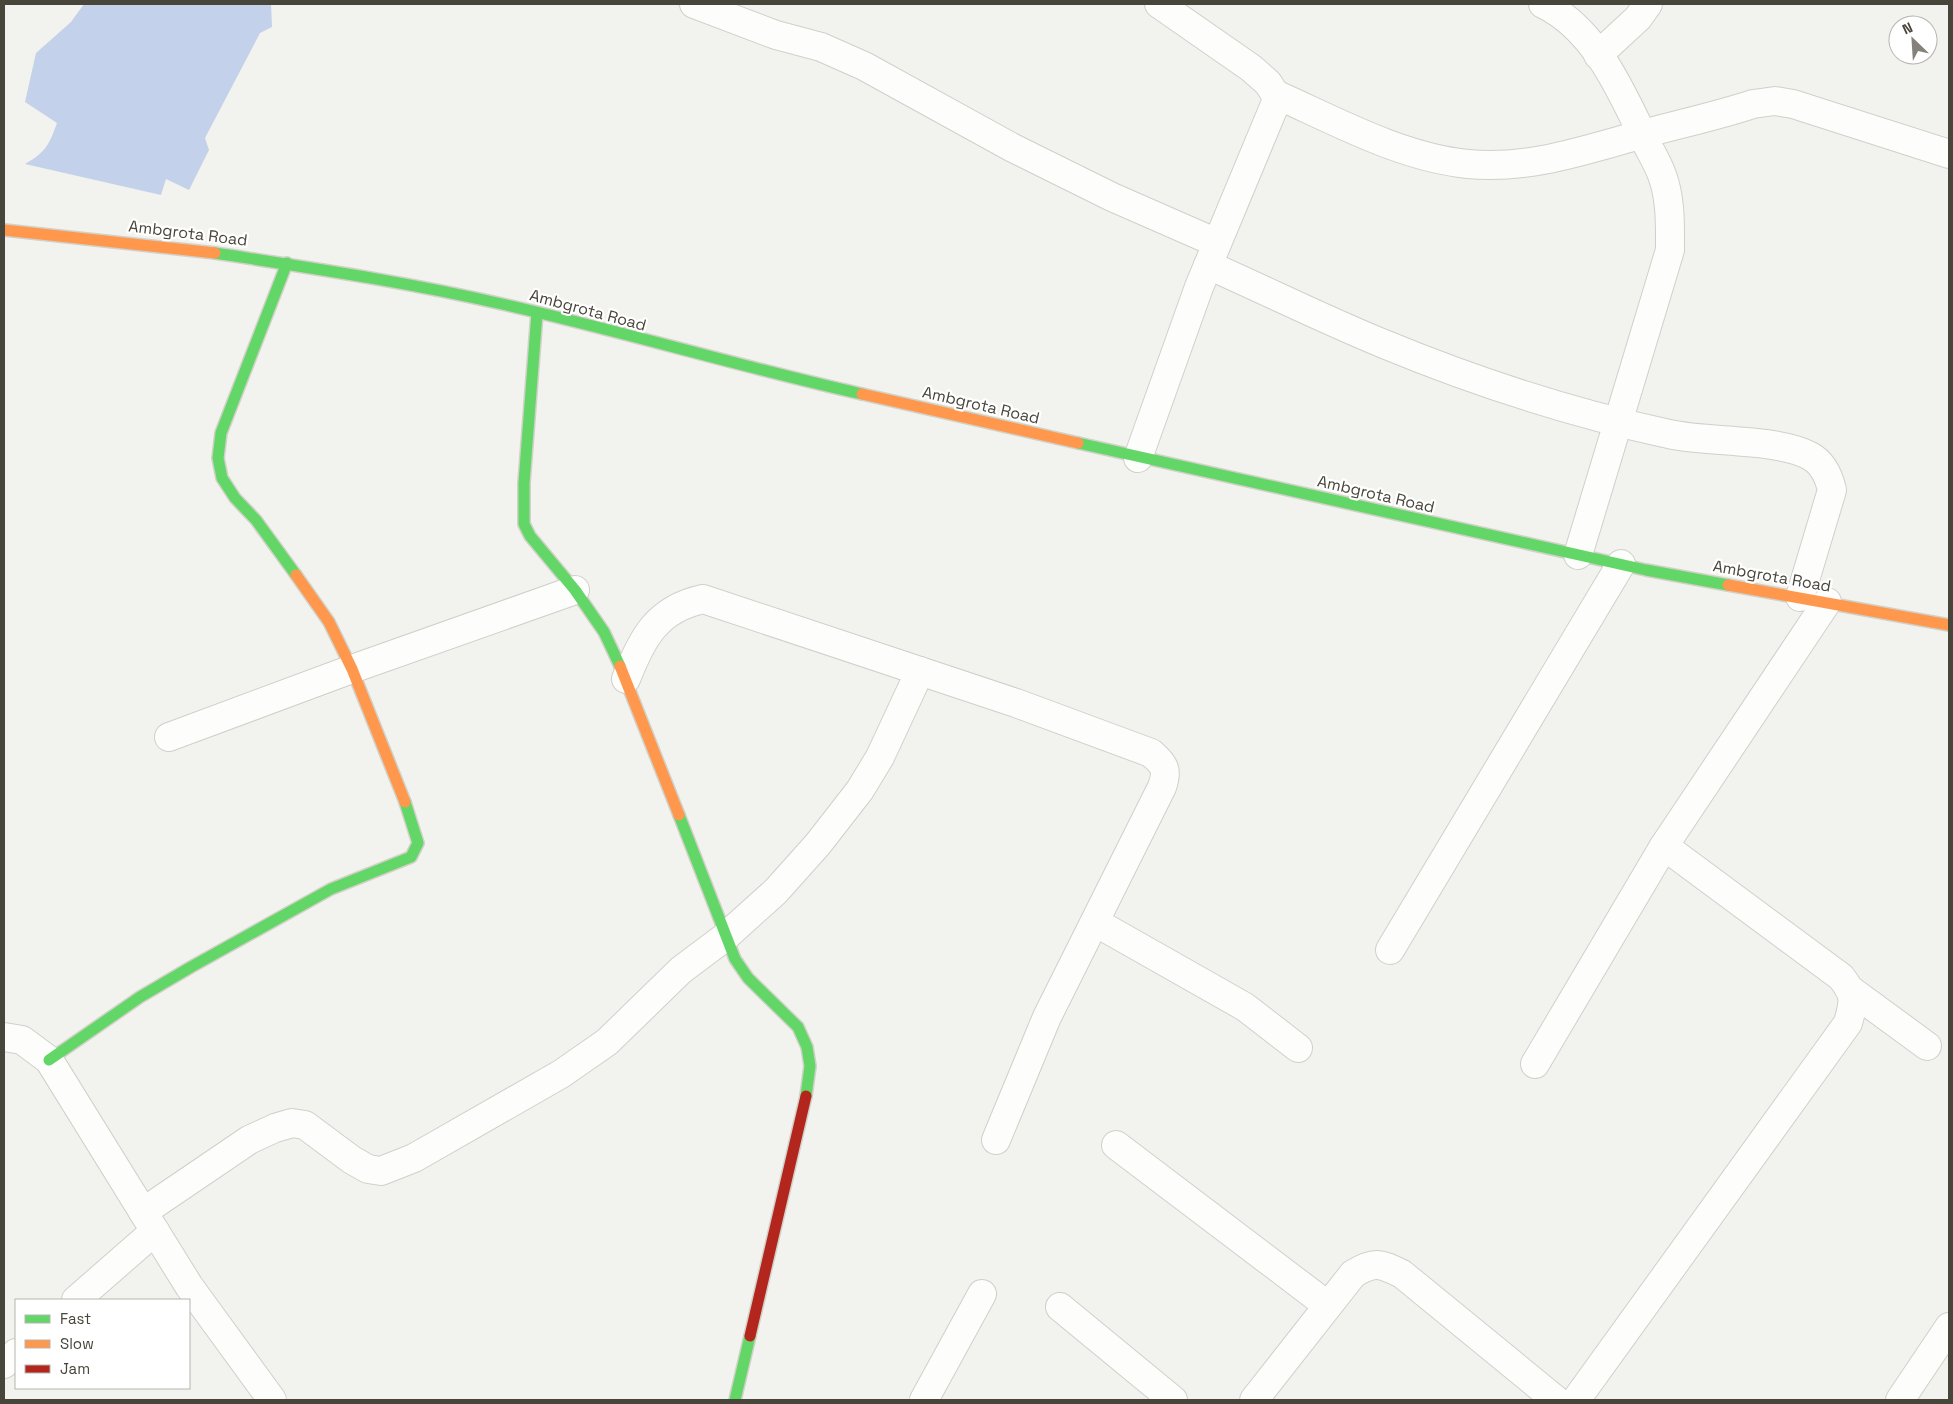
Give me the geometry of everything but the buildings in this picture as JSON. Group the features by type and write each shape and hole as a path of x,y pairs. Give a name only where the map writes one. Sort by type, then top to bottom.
{"street":[{"path":"694,4 776,35 821,47 864,66 1013,148 1112,198 1213,254 1392,347 1464,375 1617,423 1676,436 1771,445 1810,456 1820,464 1829,478 1832,490 1800,597"},
{"path":"1138,458 1213,254 1276,102 1275,94 1268,83 1251,68 1159,4"},
{"path":"1543,4 1569,20 1586,37 1598,55 1642,134 1662,176 1670,222 1670,250 1578,555"},
{"path":"1598,55 1638,18 1648,4"},
{"path":"1275,94 1374,138 1423,155 1468,164 1533,162 1566,157 1753,104 1775,101 1793,104 1949,154"},
{"name":"Ambgrota Road","path":"4,230 156,245 287,263 395,281 537,313 784,377 1138,458 1621,564 1949,625"},
{"path":"49,1060 140,997 216,952 331,888 412,857 418,844 413,823 352,669 329,622 292,568 256,520 235,498 222,478 218,458 221,433 287,263"},
{"path":"537,313 524,483 524,524 530,536 576,590 604,632 626,679 735,959 748,978 798,1027 807,1047 810,1066 806,1095 735,1400"},
{"path":"1390,950 1621,564"},
{"path":"169,737 352,669 576,590"},
{"path":"626,679 638,649 653,626 671,611 688,603 703,599 920,671 1151,753 1164,763 1167,774 1162,787 1047,1017 996,1140"},
{"path":"1536,1064 1664,846 1827,602"},
{"path":"77,1299 149,1222 249,1140 274,1128 292,1123 305,1124 352,1160 368,1169 381,1171 414,1158 562,1074 607,1042 681,970 725,937 776,891 818,844 860,790 880,757 920,671"},
{"path":"1664,846 1841,977 1852,991 1927,1046"},
{"path":"1095,922 1245,1007 1298,1048"},
{"path":"1576,1400 1848,1023 1854,1003 1852,991"},
{"path":"4,1037 22,1040 49,1060 189,1286 272,1400"},
{"path":"1116,1145 1327,1305"},
{"path":"1254,1400 1353,1274 1369,1264 1384,1265 1402,1274 1556,1400"},
{"path":"924,1400 982,1294"},
{"path":"1060,1307 1174,1400"},
{"path":"1900,1400 1949,1327"},
{"path":"4,1364 15,1354"}],"water":[{"path":"84,4 271,4 272,27 260,33 205,138 209,150 189,190 166,179 161,195 25,164 38,156 46,147 57,123 25,102 36,53 71,22"}],"traffic: fast":[{"path":"215,253 359,276 466,296 862,394"},
{"path":"287,263 221,433 218,458 222,478 235,498 256,520 296,575"},
{"path":"537,313 524,483 524,524 530,536 575,590 604,632 620,666"},
{"path":"1078,443 1646,570 1728,585"},
{"path":"49,1060 140,997 191,967 331,889 411,857 418,843 405,802"},
{"path":"679,815 735,959 748,978 798,1027 807,1047 810,1066 806,1096"},
{"path":"735,1400 750,1336"}],"traffic: slow":[{"path":"4,230 215,253"},
{"path":"862,394 1078,443"},
{"path":"296,575 329,622 352,669 405,802"},
{"path":"1728,585 1949,625"},
{"path":"620,666 679,815"}],"traffic: jam":[{"path":"750,1336 806,1096"}]}
